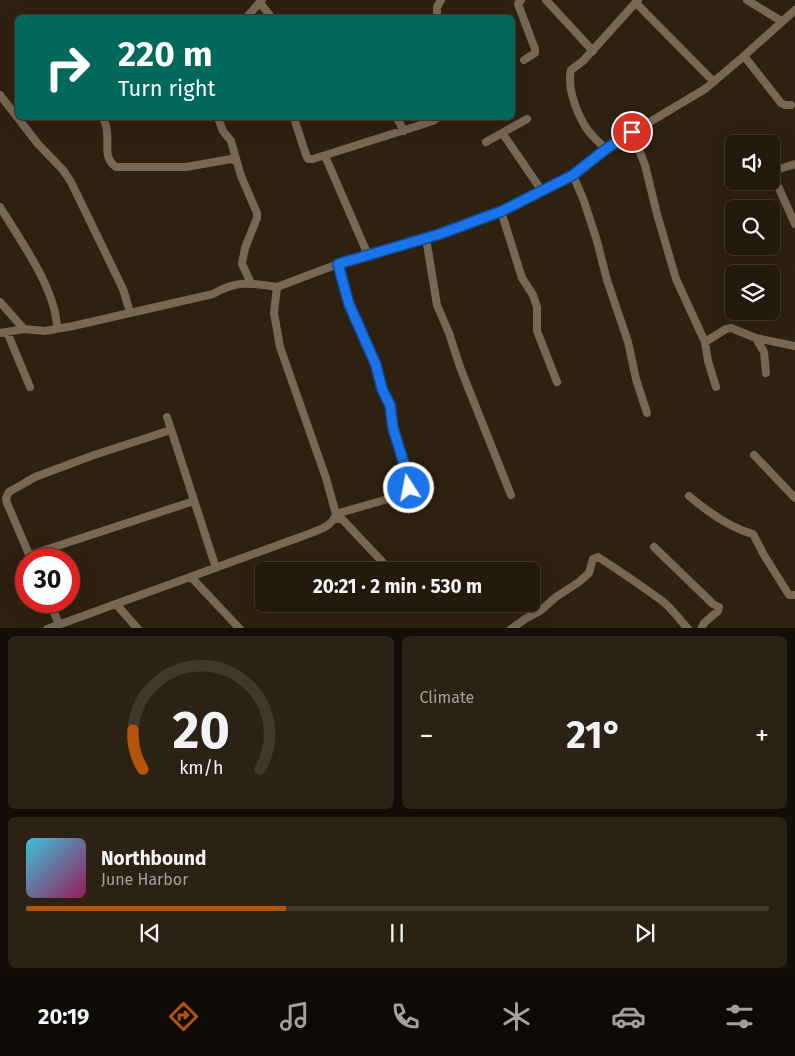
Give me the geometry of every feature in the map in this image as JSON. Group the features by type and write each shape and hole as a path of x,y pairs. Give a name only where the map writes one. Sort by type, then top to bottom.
{"street":[{"path":"437,15 441,0"},
{"path":"521,0 518,4 535,53 524,60"},
{"path":"546,0 592,51"},
{"path":"746,0 780,21"},
{"path":"249,15 261,1 270,15"},
{"path":"606,149 585,126 571,91 569,80 571,70 584,61 637,1 714,82"},
{"path":"30,387 3,333 24,329 45,331 73,326 213,294 227,286 251,284 277,287 338,264 470,224 502,211 573,175 606,149 632,132 705,89 744,56 780,21 795,10"},
{"path":"744,56 781,103 791,106"},
{"path":"0,95 15,114"},
{"path":"486,142 527,119"},
{"path":"19,120 38,144 63,170 71,182 123,289 130,312"},
{"path":"104,120 108,134 108,156 116,167 186,167 231,159 236,161"},
{"path":"219,120 223,131 231,141 236,161 257,212 257,218 245,248 242,264 251,284"},
{"path":"398,120 404,131"},
{"path":"295,121 308,159 325,156 434,120"},
{"path":"632,132 645,165 676,279 705,342 708,361 716,387"},
{"path":"503,134 542,191"},
{"path":"325,156 368,255"},
{"path":"795,164 773,171 772,175 795,224"},
{"path":"573,175 582,194 597,241 607,280 628,342 636,379 647,413"},
{"path":"0,207 41,276 56,315 57,328"},
{"path":"502,211 522,278 537,307 537,331 557,382"},
{"path":"426,238 437,305 511,495"},
{"path":"47,628 303,536 329,525 335,517 398,496 409,488 409,480 393,428 390,405 382,389 376,365 349,304 338,264"},
{"path":"277,287 274,313 280,347 326,478 335,517"},
{"path":"0,302 24,329"},
{"path":"705,342 731,328 756,338 795,346"},
{"path":"756,338 764,352 766,373"},
{"path":"167,417 216,568"},
{"path":"27,548 7,503 6,498 9,492 35,477 61,467 171,430"},
{"path":"754,454 795,498"},
{"path":"689,496 699,505 738,529 754,534 764,555 789,595 795,595"},
{"path":"57,548 194,501"},
{"path":"335,517 342,519 383,562"},
{"path":"654,546 713,604 719,607 718,611 701,628"},
{"path":"511,628 540,611 556,597 579,582 590,573 593,559 598,557 630,576 652,595 661,600 688,628"},
{"path":"191,577 240,628"},
{"path":"116,604 138,628"},
{"path":"54,613 59,624"}],"route":[{"path":"409,488 409,480 393,428 390,405 382,389 376,365 349,304 338,264 440,234 502,211 573,175 606,149 632,132"}]}
